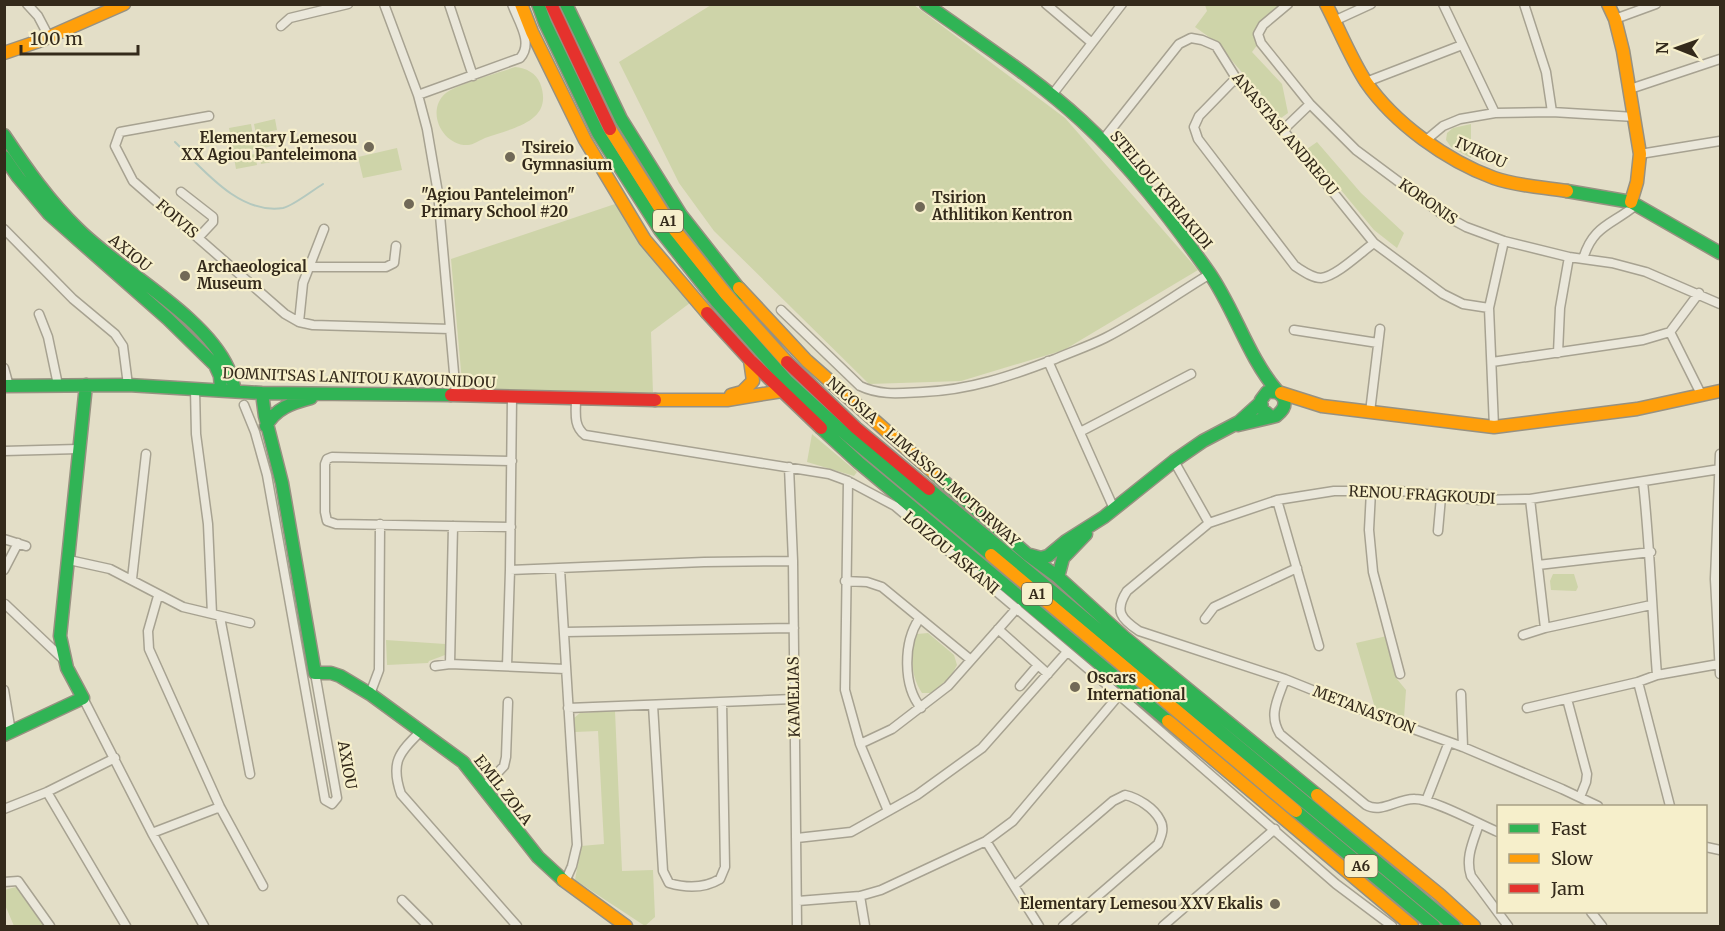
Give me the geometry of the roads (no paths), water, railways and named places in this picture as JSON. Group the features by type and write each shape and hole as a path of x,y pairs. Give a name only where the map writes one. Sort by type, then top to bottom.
{"main road":[{"path":"4,62 28,51 46,36 107,4"},
{"path":"4,52 124,4"},
{"path":"521,4 532,32 585,140 645,240 679,282 750,360 784,386"},
{"name":"NICOSIA - LIMASSOL MOTORWAY","path":"538,4 598,133 660,230 784,386 842,431 1289,805"},
{"name":"NICOSIA - LIMASSOL MOTORWAY","path":"551,4 608,127 670,224 726,294 778,353 856,428 1318,812"},
{"path":"566,4 621,119 681,215 832,404"},
{"name":"IVIKOU","path":"1326,4 1366,82 1395,116 1425,141 1472,169 1496,179 1634,203 1720,253"},
{"path":"1608,4 1615,19 1630,89 1640,154 1634,203"},
{"name":"STELIOU KYRIAKIDI","path":"929,5 1052,95 1102,141 1155,200 1210,274 1254,358 1270,384 1280,392"},
{"path":"4,45 46,36"},
{"name":"AXIOU","path":"4,135 42,189 80,231 153,290 219,351 231,370 235,390"},
{"name":"AXIOU","path":"4,157 30,192 68,234 139,293 215,365 220,376 221,389"},
{"path":"679,282 764,364 858,462 1412,927"},
{"path":"739,288 807,362 1028,555 1058,577 1133,644 1440,895 1474,927"},
{"name":"STELIOU KYRIAKIDI","path":"1254,358 1261,400"},
{"name":"DOMNITSAS LANITOU KAVOUNIDOU","path":"713,400 742,392 753,381 750,360"},
{"path":"8,733 83,698 70,678 63,659 60,636 86,385"},
{"name":"DOMNITSAS LANITOU KAVOUNIDOU","path":"7,386 128,385 262,393 727,400 784,386"},
{"path":"1231,427 1267,392 1280,392 1322,406 1494,427 1573,418 1720,391"},
{"path":"1280,392 1285,399 1284,410"},
{"name":"AXIOU","path":"262,393 266,426 280,474 288,556 315,673"},
{"path":"266,426 273,414 282,406 323,394"},
{"path":"1261,400 1263,411 1270,416"},
{"path":"1058,577 1058,565 1061,559 1109,513 1203,441 1231,427 1276,416 1284,410 1322,406"},
{"path":"1028,555 1041,558 1048,556 1066,541 1109,513"},
{"name":"EMIL ZOLA","path":"315,673 331,673 340,676 370,694 463,762 538,858 565,882 625,926"},
{"path":"1289,805 1386,905"},
{"name":"A6","path":"1289,805 1434,927"},
{"path":"1318,812 1346,828 1440,895"},
{"name":"A6","path":"1318,812 1454,927"}],"street":[{"path":"27,4 38,16 46,36"},
{"path":"281,26 290,18 348,4"},
{"path":"384,4 418,95 427,129 438,193 456,395"},
{"path":"448,4 473,76"},
{"path":"418,95 520,58 525,52 527,43 512,4"},
{"path":"1046,4 1092,43"},
{"path":"1052,95 1122,4"},
{"name":"KORONIS","path":"1288,4 1263,26 1258,34 1261,43 1310,104 1356,150 1442,214 1466,227 1504,241 1646,272 1720,304"},
{"path":"1334,21 1371,4"},
{"path":"1443,4 1495,113"},
{"path":"1524,4 1546,72 1552,112"},
{"path":"1615,19 1656,4"},
{"name":"ANASTASI ANDREOU","path":"1102,141 1179,44 1191,39 1202,40 1216,46 1236,78 1283,130 1374,243 1443,294 1463,303 1489,308"},
{"path":"1366,82 1462,45"},
{"path":"1630,89 1720,59"},
{"path":"1236,78 1199,116 1194,127 1198,139 1295,266 1307,274 1321,278 1335,273 1374,243"},
{"path":"1283,130 1310,104"},
{"path":"1425,141 1443,126 1460,119 1495,113 1552,112 1635,117"},
{"name":"FOIVIS","path":"209,116 120,132 115,146 133,181 285,314 299,322 313,326 450,329"},
{"path":"1640,154 1720,141"},
{"path":"181,192 213,217 213,222 198,238"},
{"path":"1583,259 1586,247 1598,230 1634,203"},
{"path":"4,229 73,299 115,334 123,346 128,385"},
{"path":"299,322 303,282 324,229"},
{"path":"1494,427 1489,308 1504,241"},
{"path":"308,267 386,267 394,263 396,246"},
{"path":"1558,353 1560,308 1569,257"},
{"path":"781,310 860,386 889,394 955,390 1018,374 1104,339 1160,307 1210,274"},
{"path":"1491,362 1642,340 1670,332 1699,293"},
{"path":"39,314 48,336 58,385"},
{"path":"1370,412 1380,328"},
{"path":"1294,330 1378,343"},
{"path":"1670,332 1702,396"},
{"path":"1048,361 1080,432 1109,513"},
{"path":"4,368 7,386"},
{"path":"1080,432 1191,374"},
{"path":"195,389 195,434 208,524 216,615 250,774"},
{"path":"507,666 512,398"},
{"name":"LOIZOU ASKANI","path":"576,399 576,421 578,428 585,435 829,474 848,481 896,506 1275,829 1336,884 1392,927"},
{"name":"AXIOU","path":"243,405 255,432 288,556 325,800 332,804 337,798 315,673"},
{"path":"4,451 78,449"},
{"path":"132,579 146,454"},
{"path":"1720,454 1715,579 1720,674"},
{"path":"511,527 336,524 327,521 325,464 327,459 332,457 512,461"},
{"path":"1174,461 1209,523"},
{"name":"KAMELIAS","path":"789,467 793,561 797,927"},
{"name":"RENOU FRAGKOUDI","path":"1127,622 1121,614 1121,601 1127,591 1209,523 1277,500 1334,491 1400,491 1479,500 1530,499 1720,469"},
{"path":"848,481 845,690 860,744 888,811"},
{"path":"1643,482 1651,552 1657,675"},
{"path":"1371,491 1369,530 1373,572 1400,674"},
{"path":"1438,531 1441,497"},
{"path":"1530,499 1545,628"},
{"path":"1277,500 1319,646"},
{"path":"370,694 379,670 380,524"},
{"path":"450,664 453,526"},
{"path":"4,539 22,545 4,570"},
{"path":"1538,565 1651,552"},
{"path":"69,560 110,569 183,607 250,623"},
{"path":"510,570 704,562 793,561"},
{"path":"1205,619 1214,607 1297,568"},
{"path":"560,569 577,845 565,882"},
{"path":"845,580 867,582 882,587 971,660"},
{"path":"158,596 148,631 149,649 220,807 263,886"},
{"path":"5,604 63,659"},
{"path":"1523,635 1545,628 1652,605"},
{"path":"860,744 892,729 948,686 1017,608"},
{"path":"919,619 908,642 909,687 921,708"},
{"name":"METANASTON","path":"1127,622 1139,631 1285,679 1463,747 1594,805"},
{"path":"565,632 794,628"},
{"path":"998,629 1048,674"},
{"path":"797,838 851,832 917,795 982,748 1067,652"},
{"path":"435,666 450,664 565,669"},
{"path":"1527,708 1638,682 1657,675 1719,664"},
{"path":"1020,686 1038,665"},
{"path":"1285,679 1274,711 1274,724 1280,734 1372,808 1406,800 1426,801 1497,832"},
{"path":"1638,682 1669,805"},
{"path":"4,690 8,733"},
{"path":"1461,694 1463,747"},
{"path":"798,901 860,896 881,890 986,841 1013,821 1119,695"},
{"path":"83,698 152,833 204,927"},
{"path":"568,708 793,699"},
{"path":"1567,699 1587,774 1580,797"},
{"path":"483,788 504,766 508,702"},
{"path":"652,705 663,871 669,883 682,887 711,884 720,879 724,867 722,702"},
{"path":"422,731 400,753 395,777 401,795 517,927"},
{"path":"1426,801 1449,742"},
{"path":"4,809 47,792 115,758"},
{"path":"47,792 126,927"},
{"path":"1015,885 1113,801 1125,795 1139,799 1161,821 1162,832 1158,844 1063,927"},
{"path":"152,833 220,807"},
{"path":"1479,824 1468,857 1468,867 1471,876 1497,912"},
{"path":"1163,927 1275,829"},
{"path":"986,841 1039,927"},
{"path":"4,882 18,881 24,886 50,927"},
{"path":"860,896 865,927"},
{"path":"402,900 428,927"},
{"path":"1498,913 1508,927"},
{"path":"1592,913 1602,927"}],"waterway":[{"path":"175,142 223,188 252,204 267,208 287,207 323,184"}],"place":[{"name":"Elementary Lemesou XX Agiou Panteleimona","path":"369,147"},
{"name":"Tsireio Gymnasium","path":"510,157"},
{"name":"\"Agiou Panteleimon\" Primary School #20","path":"409,204"},
{"name":"Tsirion Athlitikon Kentron","path":"920,207"},
{"name":"Archaeological Museum","path":"185,276"},
{"name":"Oscars International","path":"1075,687"},
{"name":"Elementary Lemesou XXV Ekalis","path":"1275,904"}]}
